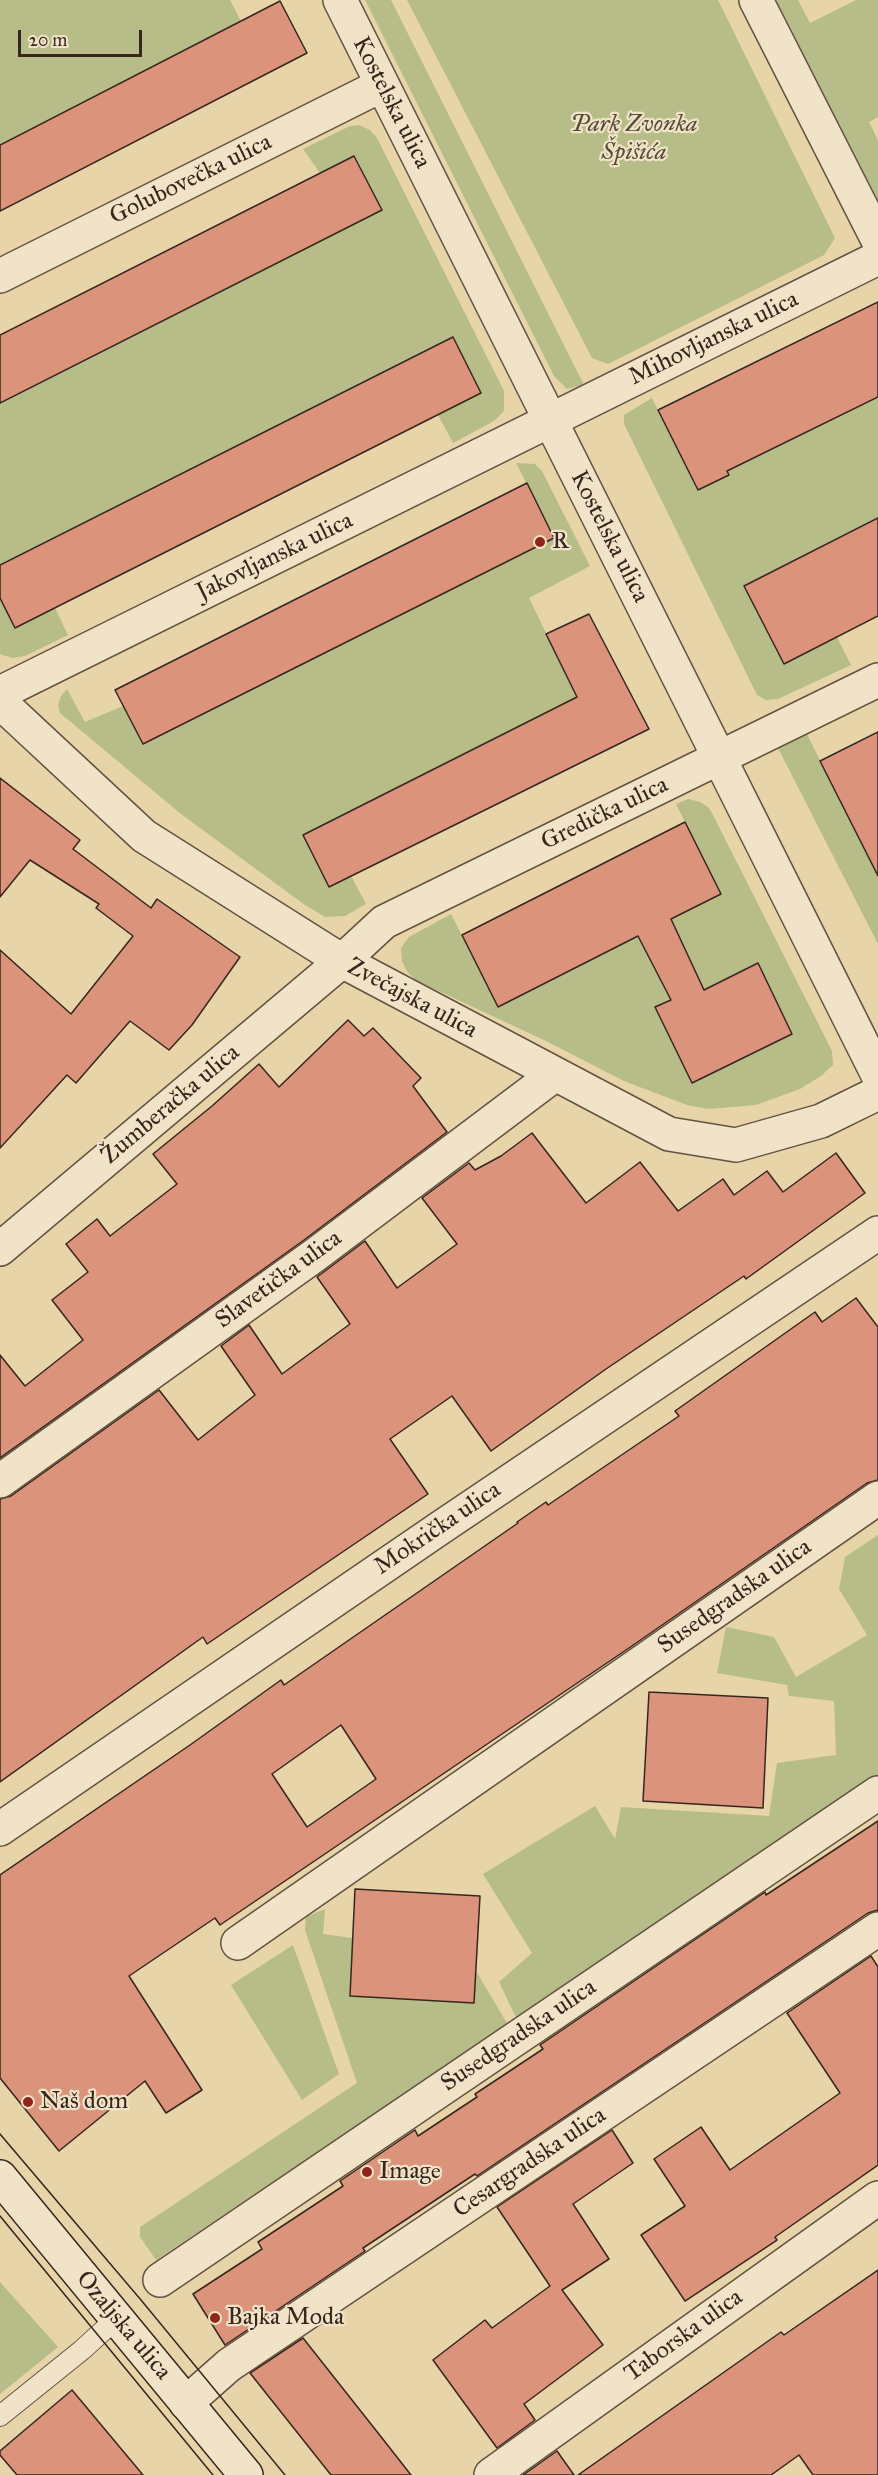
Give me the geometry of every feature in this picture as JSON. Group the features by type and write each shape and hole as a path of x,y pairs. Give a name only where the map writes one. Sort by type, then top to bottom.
{"street":[{"name":"Kostelska ulica","path":"340,0 878,1075"},
{"path":"756,0 878,240"},
{"name":"Golubovečka ulica","path":"0,276 382,85"},
{"name":"Mihovljanska ulica","path":"550,420 878,258"},
{"name":"Jakovljanska ulica","path":"0,693 550,420"},
{"name":"Gredička ulica","path":"342,961 384,922 878,680"},
{"name":"Zvečajska ulica","path":"0,702 144,836 342,961 669,1134 736,1145 821,1120 878,1093"},
{"name":"Žumberačka ulica","path":"0,1249 342,961"},
{"name":"Slavetička ulica","path":"0,1481 315,1255 554,1075"},
{"name":"Mokrička ulica","path":"0,1829 878,1233"},
{"name":"Susedgradska ulica","path":"238,1943 878,1498"},
{"name":"Susedgradska ulica","path":"160,2280 878,1793"},
{"name":"Cesargradska ulica","path":"186,2403 229,2365 878,1929"},
{"name":"Ozaljska ulica","path":"0,2177 246,2475"},
{"name":"Taborska ulica","path":"491,2475 878,2198"}],"lane":[{"path":"0,2415 82,2350 117,2318"}],"green space":[{"path":"0,0 230,0 241,21 0,145"},
{"path":"365,0 391,0 584,385 567,389 554,376"},
{"name":"Park Zvonka Špišića","path":"407,0 718,0 835,238 824,255 608,364 592,358"},
{"path":"776,0 798,0 810,23 856,0 878,0 878,117 869,122 878,140 878,200 875,201"},
{"path":"359,125 370,130 377,138 504,391 504,411 494,421 453,443 438,415 481,393 453,338 0,565 0,404 382,210 355,156 320,173 303,149 350,126"},
{"path":"878,397 878,518 784,663 837,637 851,665 778,699 766,700 757,695 624,424 624,415 652,398 698,490 729,475 717,452 758,456"},
{"path":"516,463 535,464 542,471 590,566 529,598 577,697 303,835 329,887 351,876 366,904 345,916 325,917 305,905 181,814 60,713 58,705 67,689 85,722 123,706 143,744 554,538"},
{"path":"0,598 15,628 55,608 68,635 25,656 13,658 0,654"},
{"path":"807,734 855,832 878,821 878,944 778,748"},
{"path":"688,799 700,802 712,813 832,1051 833,1065 821,1076 800,1089 756,1105 708,1109 687,1105 624,1081 546,1041 415,980 406,970 402,961 401,948 409,937 451,914 499,1007 721,894 676,804"},
{"path":"878,1535 878,1779 517,2020 499,1982 532,1953 483,1874 595,1806 615,1839 621,1807 769,1816 777,1763 836,1755 834,1701 789,1696 787,1685 717,1673 726,1627 774,1637 796,1677 867,1635 839,1589 845,1557"},
{"path":"325,1909 323,1934 353,1938 350,1996 474,2003 476,1971 508,2025 156,2260 140,2237 140,2227 357,2083 305,1930 306,1917"},
{"path":"293,1945 339,2074 302,2100 231,1985"},
{"path":"0,2282 58,2347 0,2394"}],"building":[{"path":"280,1 307,53 0,211 0,145"},
{"path":"354,156 382,210 0,403 0,335"},
{"path":"878,302 878,397 727,471 729,475 698,490 658,410"},
{"path":"453,337 481,393 15,628 0,598 0,565"},
{"path":"527,483 554,538 143,744 115,690"},
{"path":"878,518 878,616 784,664 744,586"},
{"path":"589,614 649,729 329,887 303,835 577,697 546,634"},
{"path":"878,732 878,876 820,761"},
{"path":"0,778 80,840 73,849 151,908 157,899 240,957 192,1025 169,1050 130,1021 76,1083 67,1075 0,1148 0,950 71,1014 133,936 96,908 99,904 30,860 0,897"},
{"path":"685,822 721,894 671,919 704,990 758,963 792,1034 692,1083 655,1007 671,1000 638,936 498,1007 462,935"},
{"path":"348,1020 364,1036 373,1028 421,1078 413,1086 447,1132 304,1240 0,1458 0,1355 25,1386 83,1340 52,1300 88,1272 66,1244 97,1219 110,1236 177,1184 153,1154 259,1064 279,1087"},
{"path":"532,1133 586,1203 640,1162 678,1211 723,1179 734,1195 767,1171 783,1192 836,1153 865,1193 746,1279 744,1276 606,1369 491,1451 452,1396 390,1439 428,1494 207,1644 203,1637 0,1782 0,1499 11,1496 159,1390 198,1440 255,1395 221,1346 249,1325 282,1374 350,1324 317,1277 365,1241 397,1288 457,1244 422,1198 469,1163 475,1170 501,1156"},
{"path":"856,1298 878,1327 878,1480 867,1483 629,1648 220,1925 215,1918 129,1976 202,2090 166,2113 145,2081 59,2151 0,2078 0,1875 281,1680 284,1685 546,1502 548,1505 679,1416 675,1411 815,1312 822,1322","holes":["341,1725 376,1779 307,1827 272,1774"]},
{"path":"649,1692 768,1698 763,1808 643,1801"},
{"path":"878,1821 878,1910 868,1913 477,2176 475,2174 363,2248 365,2251 225,2345 193,2294 262,2249 258,2242 343,2186 340,2181 415,2130 418,2136 477,2097 475,2094 543,2049 540,2045 765,1892 766,1895"},
{"path":"355,1889 480,1896 474,2003 350,1996"},
{"path":"871,1956 878,1967 878,2165 775,2237 777,2240 685,2301 641,2235 685,2206 654,2159 701,2127 730,2170 840,2093 787,2013"},
{"path":"612,2130 633,2163 573,2204 609,2259 562,2290 603,2345 524,2404 535,2420 497,2448 433,2360 485,2320 492,2328 550,2286 497,2207"},
{"path":"878,2270 878,2475 813,2475 799,2455 771,2475 578,2475 781,2332 784,2335"},
{"path":"303,2338 411,2475 331,2475 250,2373"},
{"path":"72,2390 143,2475 17,2475 0,2455 0,2451"},
{"path":"557,2451 574,2475 523,2475"}],"tram line":[{"path":"0,2134 285,2475"},
{"path":"0,2216 213,2475"}],"place":[{"name":"R","path":"540,542"},
{"name":"Naš dom","path":"28,2102"},
{"name":"Image","path":"367,2172"},
{"name":"Bajka Moda","path":"215,2318"}]}
